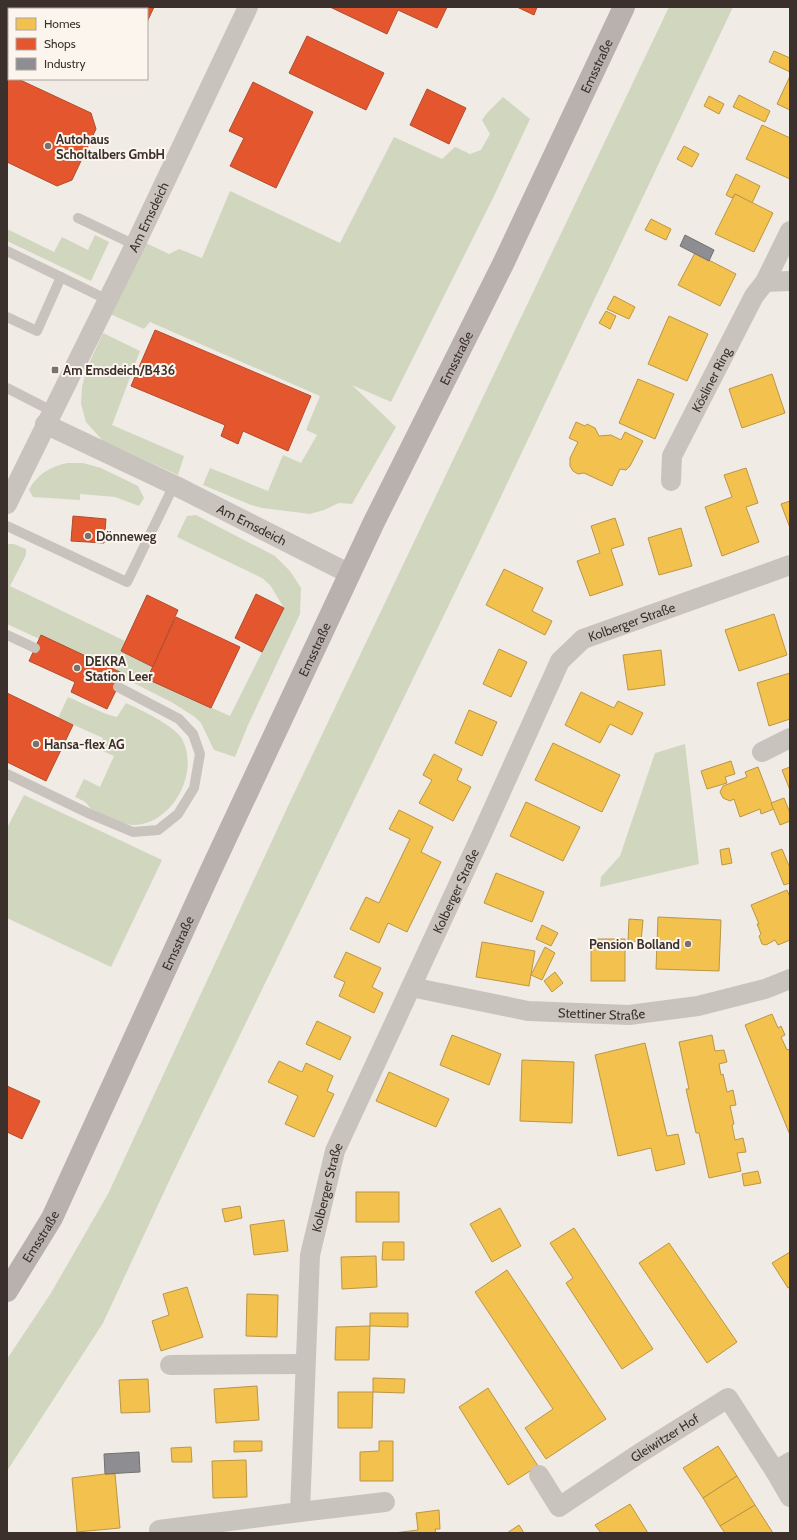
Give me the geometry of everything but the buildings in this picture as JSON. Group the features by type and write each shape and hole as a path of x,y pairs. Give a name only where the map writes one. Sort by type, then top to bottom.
{"main road":[{"name":"Emsstraße","path":"7,1291 52,1218 211,870 383,504 503,264 624,7"}],"street":[{"name":"Am Emsdeich","path":"7,504 135,245 248,7"},
{"name":"Kösliner Ring","path":"671,481 672,456 754,296 765,282 790,231"},
{"path":"765,282 790,281"},
{"name":"Am Emsdeich","path":"49,418 174,486 350,574"},
{"name":"Kolberger Straße","path":"300,1512 304,1364 310,1255 335,1151 480,838 560,660 583,640 790,565"},
{"path":"762,752 790,738"},
{"name":"Stettiner Straße","path":"411,987 528,1012 629,1015 698,1006 765,989 790,979"},
{"path":"170,1365 304,1364"},
{"name":"Gleiwitzer Hof","path":"539,1475 559,1507 640,1453 728,1398 783,1467"},
{"path":"783,1467 790,1497"},
{"path":"160,1530 385,1502"}],"lane":[{"path":"78,218 135,245"},
{"path":"7,251 108,300"},
{"path":"7,317 36,331 61,277"},
{"path":"7,388 49,418"},
{"path":"7,526 127,582 174,486"},
{"path":"12,637 35,648"},
{"path":"7,774 90,814 133,832 158,830 178,814 194,788 200,754 193,734 178,719 118,687"}],"green space":[{"path":"669,7 733,7 477,547 171,1177 103,1323 7,1471 7,1359 51,1293 108,1194 289,804"},
{"path":"503,97 530,119 493,198 391,402 352,385 396,427 352,504 339,503 324,510 310,514 262,508 251,505 203,485 210,468 268,491 283,455 301,463 317,435 306,430 320,396 150,322 144,329 110,314 146,243 169,254 179,249 202,258 230,191 340,243 394,137 442,159 455,147 470,154 481,150 490,134 482,120"},
{"path":"7,229 54,252 62,237 88,250 95,235 109,242 91,281 7,241"},
{"path":"103,333 140,351 112,425 184,456 178,475 103,441 86,422 81,404 82,387 86,370"},
{"path":"68,463 83,463 101,468 138,486 144,498 139,506 115,497 80,494 80,500 33,497 29,490 40,475 56,466"},
{"path":"196,515 275,556 290,571 301,588 300,614 248,725 235,757 214,750 201,723 195,717 173,703 122,677 7,624 7,544 14,544 26,549 26,555 10,586 125,641 121,651 153,667 148,679 230,716 284,608 270,585 262,578 177,537 187,516"},
{"path":"68,697 106,714 117,717 126,703 165,724 182,739 187,752 188,766 185,780 180,794 171,806 161,815 149,822 135,825 126,824 113,820 92,810 85,802 75,797 84,779 100,787 114,756 98,749 103,738 58,718"},
{"path":"685,744 699,864 600,887 601,877 620,856 655,753"},
{"path":"24,795 162,860 111,967 7,918 7,828"}],"place":[{"name":"Autohaus Scholtalbers GmbH","path":"48,146"},
{"name":"Am Emsdeich/B436","path":"55,370"},
{"name":"Dönneweg","path":"88,536"},
{"name":"DEKRA Station Leer","path":"77,668"},
{"name":"Hansa-flex AG","path":"36,744"},
{"name":"Pension Bolland","path":"688,944"}]}
